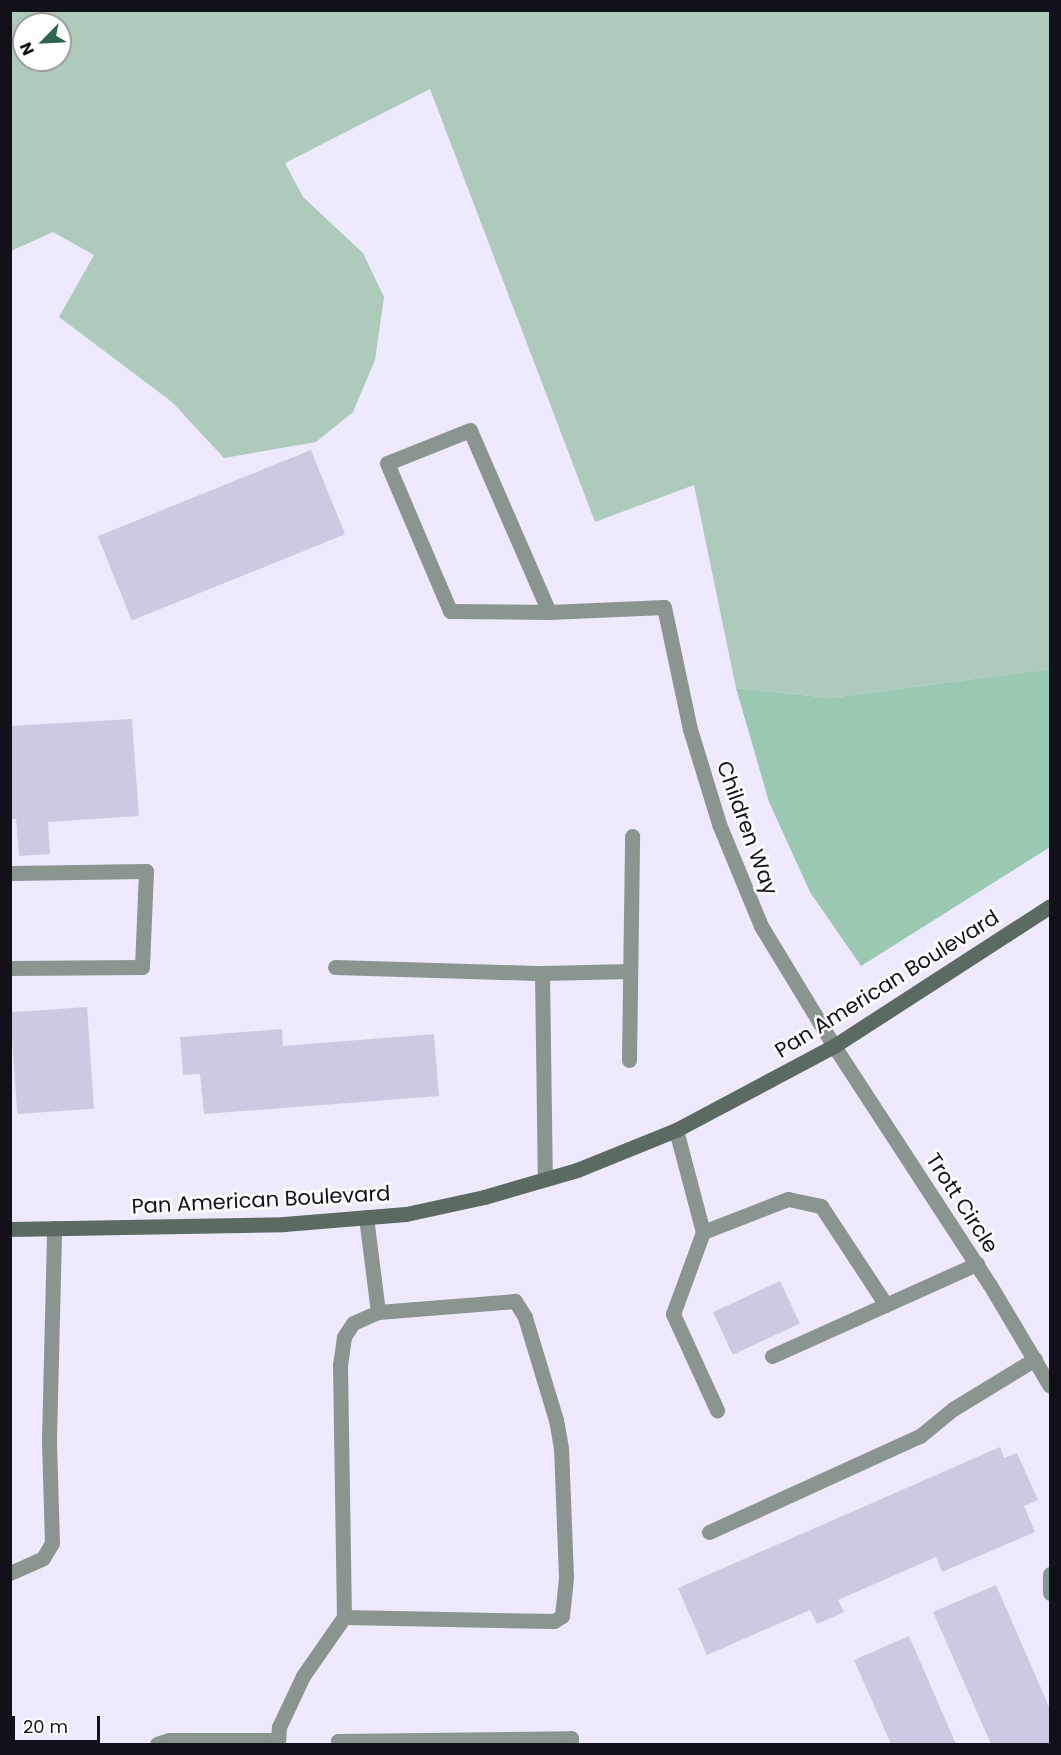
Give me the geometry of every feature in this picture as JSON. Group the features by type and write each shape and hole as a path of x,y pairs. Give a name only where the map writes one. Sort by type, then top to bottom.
{"street":[{"path":"470,430 549,612 450,611 387,463 470,430"},
{"name":"Children Way","path":"549,612 664,607 690,729 719,824 761,926 834,1046"},
{"path":"629,1060 632,836"},
{"path":"10,873 146,871 142,967 10,968"},
{"name":"Pan American Boulevard","path":"10,1229 284,1224 406,1214 545,1179 676,1130 834,1046 1050,906"},
{"path":"334,967 542,973 630,971"},
{"path":"542,973 545,1179"},
{"name":"Trott Circle","path":"834,1046 977,1264 1050,1386"},
{"path":"676,1130 703,1232 673,1314 717,1410"},
{"path":"703,1232 788,1199 821,1206 886,1305"},
{"path":"366,1217 378,1312"},
{"path":"10,1573 44,1558 52,1543 49,1440 54,1228"},
{"path":"772,1356 977,1264"},
{"path":"157,1744 169,1740 278,1742 279,1727 303,1676 344,1617 340,1365 344,1337 353,1323 378,1312 515,1300 525,1317 556,1420 561,1448 566,1577 562,1616 554,1621 344,1617"},
{"path":"709,1532 920,1436 952,1409 1035,1359"},
{"path":"1050,1574 1050,1593"},
{"path":"338,1744 338,1741 559,1738 571,1738 571,1744"}],"green space":[{"path":"10,11 1050,11 1050,669 830,698 736,688 694,485 595,522 430,89 285,163 303,197 363,253 384,297 375,360 353,412 316,442 224,458 172,402 59,317 94,255 53,232 11,251"},
{"path":"1050,669 1050,847 861,966 810,892 769,802 736,688 830,698"}],"building":[{"path":"311,450 345,534 132,621 98,536"},
{"path":"132,719 139,816 48,822 50,854 19,856 16,819 10,819 10,726"},
{"path":"87,1007 94,1109 17,1114 10,1012"},
{"path":"282,1029 283,1046 434,1034 439,1096 204,1114 200,1074 183,1075 180,1037"},
{"path":"780,1281 800,1324 733,1355 713,1312"},
{"path":"1000,1447 1004,1458 1017,1453 1038,1500 1024,1506 1035,1532 942,1572 936,1557 838,1600 844,1612 817,1624 810,1610 707,1655 678,1588"},
{"path":"996,1585 1050,1709 1050,1744 991,1744 933,1612"},
{"path":"909,1636 956,1744 891,1744 854,1660"}]}
